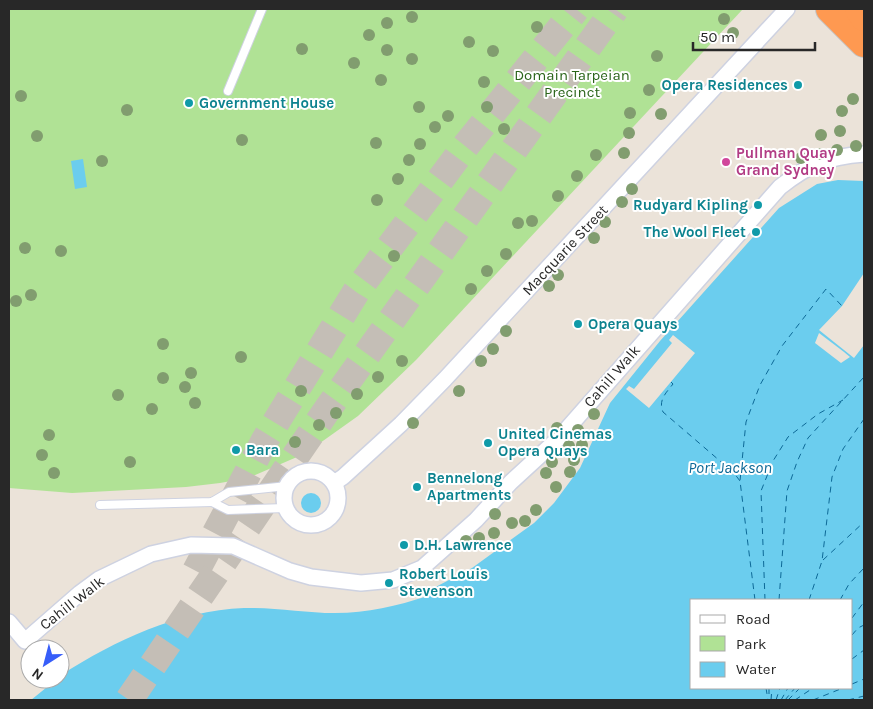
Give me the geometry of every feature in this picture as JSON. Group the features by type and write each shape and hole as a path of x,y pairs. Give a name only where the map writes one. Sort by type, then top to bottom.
{"highway":[{"path":"830,9 864,43"},
{"path":"857,9 864,17"}],"street":[{"name":"Macquarie Street","path":"334,483 401,424 451,372 787,9"},
{"name":"Cahill Walk","path":"9,622 25,641 98,579 151,554 191,545 233,546 290,571 311,577 360,583 393,580 430,564 476,520 511,482 559,438 780,188 798,173 816,163 835,157 864,154"},
{"path":"310,471 328,477 334,483 338,498 334,514 321,524 313,526 299,523 289,514 286,508 284,495 287,486 293,478 301,473 310,471"}],"lane":[{"path":"228,91 262,9"},
{"path":"212,502 229,492 287,486"},
{"path":"100,505 212,502 228,510 286,508"}],"green space":[{"name":"Domain Tarpeian Precinct","path":"9,9 743,9 416,360 358,416 297,457 248,478 186,487 72,493 9,488"}],"water":[{"path":"83,159 87,187 75,189 71,161"},
{"name":"Port Jackson","path":"838,180 864,181 864,700 31,700 45,689 70,689 70,669 125,639 171,621 219,610 244,608 335,613 359,612 405,603 428,596 426,592 472,568 534,523 554,503 580,468 610,403 660,341 779,208 817,184"},
{"path":"307,493 315,493 321,499 321,507 315,513 307,513 301,507 301,499"}],"pier":[{"path":"864,273 864,345 854,358 819,330 842,306"},
{"path":"819,333 850,357 841,363 815,343"},
{"path":"673,335 695,353 649,408 626,389 629,386 634,389 672,343 669,340"}],"ferry route":[{"path":"755,599 740,481 746,422 760,385 782,346 826,289 842,306"},
{"path":"779,599 787,491 797,462 808,438 864,377"},
{"path":"671,382 673,384 662,400 663,412 734,473 740,481"},
{"path":"765,599 761,491 773,461 788,437 818,414 843,400"},
{"path":"809,599 822,561 832,477 843,449 864,419"},
{"path":"823,560 864,522"},
{"path":"841,599 849,584 864,568"},
{"path":"853,617 864,602"},
{"path":"853,634 864,625"},
{"path":"853,658 864,650"},
{"path":"853,684 864,679"},
{"path":"766,689 768,700"},
{"path":"769,689 769,700"},
{"path":"771,700 772,689"},
{"path":"776,700 780,689"},
{"path":"781,700 787,689"},
{"path":"785,700 794,689"},
{"path":"788,700 799,689"},
{"path":"795,700 812,689"},
{"path":"813,700 840,689"},
{"path":"848,700 864,696"}],"tunnel":[{"path":"196,571 265,440 356,292 464,148 576,9"},
{"path":"129,700 329,407 615,9"}],"place":[{"name":"Opera Residences","path":"798,85"},
{"name":"Government House","path":"189,103"},
{"name":"Pullman Quay Grand Sydney","path":"726,162"},
{"name":"Rudyard Kipling","path":"758,205"},
{"name":"The Wool Fleet","path":"756,232"},
{"name":"Opera Quays","path":"578,324"},
{"name":"United Cinemas Opera Quays","path":"488,443"},
{"name":"Bara","path":"236,450"},
{"name":"Bennelong Apartments","path":"417,487"},
{"name":"D.H. Lawrence","path":"404,545"},
{"name":"Robert Louis Stevenson","path":"389,583"}]}
